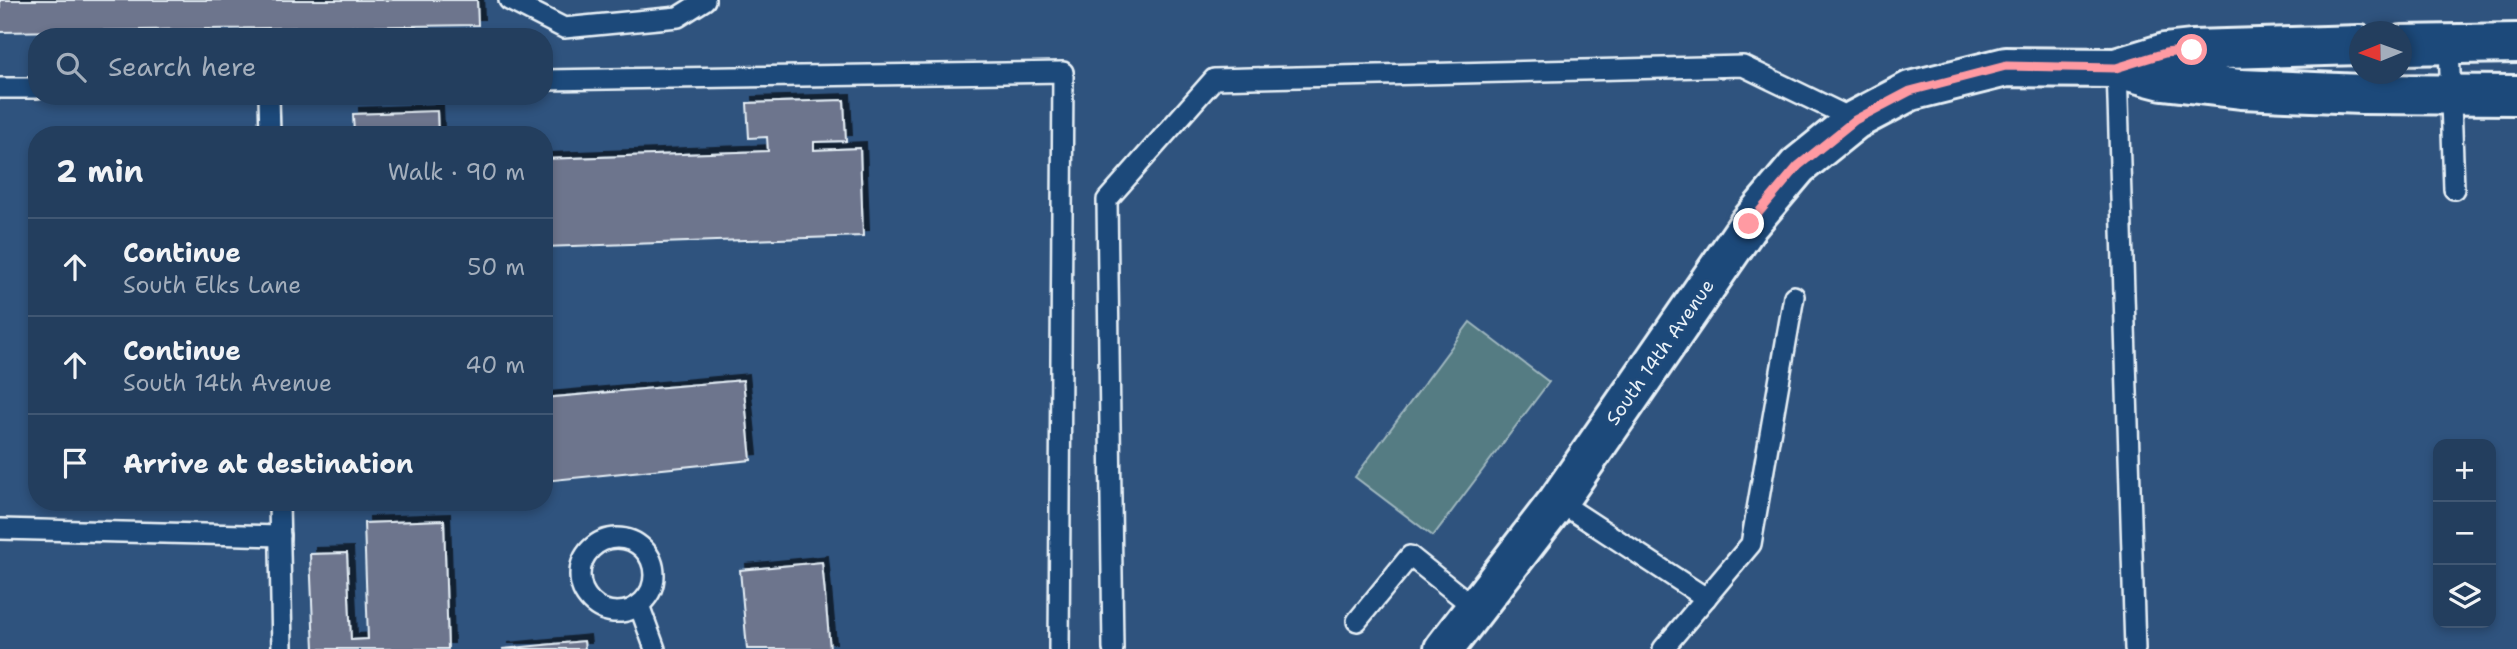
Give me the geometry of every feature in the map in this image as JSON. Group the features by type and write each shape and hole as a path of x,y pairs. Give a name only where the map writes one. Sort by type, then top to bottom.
{"street":[{"path":"2412,45 2517,43"},
{"path":"2116,68 2165,53 2192,50 2349,46"},
{"name":"South 14th Avenue","path":"1444,649 1558,501 1749,224 1798,166 1855,120 1910,91 2006,66 2116,68"},
{"path":"2116,68 2163,80 2230,88 2450,96 2517,95"}],"lane":[{"path":"509,0 564,28 678,17 705,0"},
{"path":"2449,44 2454,189"},
{"path":"1113,649 1107,200 1214,79 1743,66 1855,120"},
{"path":"2116,68 2135,649"},
{"path":"553,80 1063,72 1059,649"},
{"path":"0,88 28,88"},
{"path":"269,105 270,126"},
{"path":"1663,649 1751,544 1794,296"},
{"path":"1558,501 1706,598"},
{"path":"279,511 282,649"},
{"path":"0,528 279,536"},
{"path":"1357,621 1410,556 1475,608"},
{"path":"639,605 655,649"}],"green space":[{"path":"1470,322 1549,382 1433,536 1355,477"}],"building":[{"path":"0,0 477,0 478,25 28,28 28,32 0,32"},
{"path":"844,100 846,141 814,142 814,150 860,148 863,236 553,247 553,159 768,151 767,137 749,138 747,103"},
{"path":"437,111 438,126 354,126 353,114"},
{"path":"743,380 751,460 553,480 553,397"},
{"path":"444,520 448,649 314,649 310,554 347,553 351,640 368,639 364,523"},
{"path":"822,562 830,649 747,649 740,570"},
{"path":"584,641 585,649 502,649"}],"route":[{"path":"1749,224 1798,166 1855,120 1910,91 2006,66 2116,68 2165,53 2192,50"}]}
